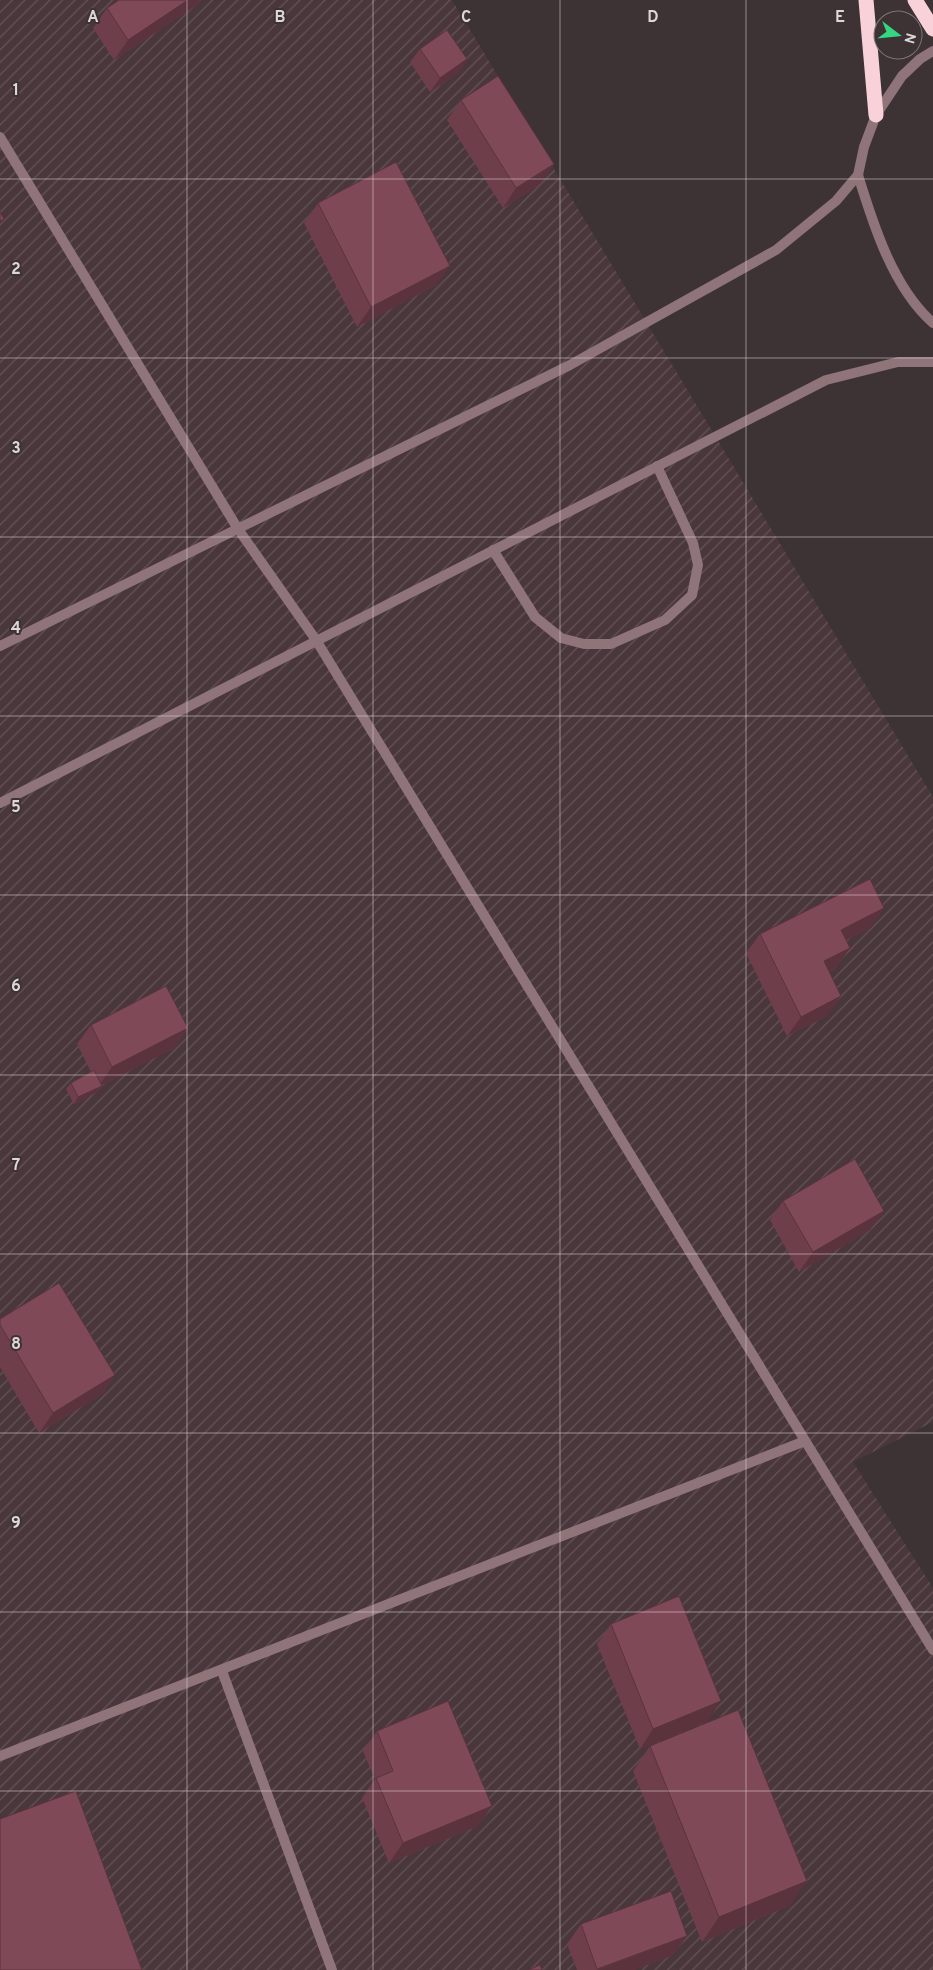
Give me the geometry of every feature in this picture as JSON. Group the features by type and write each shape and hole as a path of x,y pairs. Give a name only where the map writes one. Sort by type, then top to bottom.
{"highway":[{"path":"866,0 876,115"},
{"path":"915,0 933,30"}],"street":[{"path":"0,646 570,365 776,250 836,201 858,175 864,147 876,115 902,76 920,59 933,52"},
{"path":"0,137 238,529 316,640 933,1650"},
{"path":"858,175 875,231 905,288 933,323"},
{"path":"0,803 826,380 898,362 933,362"},
{"path":"493,550 535,617 561,638 584,644 611,644 665,620 692,595 698,565 693,543 657,466"},
{"path":"0,1756 805,1441"},
{"path":"222,1670 332,1970"}],"shaded area":[{"path":"0,0 452,0 933,797 933,1422 853,1462 933,1588 933,1970 0,1970"}],"building":[{"path":"119,0 188,0 128,40 107,8"},
{"path":"447,30 467,59 440,78 420,49"},
{"path":"498,76 554,164 516,188 461,100"},
{"path":"396,162 450,266 371,307 318,203"},
{"path":"0,212 4,219 0,221"},
{"path":"870,879 884,908 841,930 850,948 824,961 841,996 801,1017 760,934"},
{"path":"166,986 188,1028 112,1067 91,1025"},
{"path":"94,1070 102,1086 78,1097 71,1083"},
{"path":"855,1159 884,1211 813,1252 783,1201"},
{"path":"59,1283 115,1375 53,1413 0,1325 0,1319"},
{"path":"679,1596 721,1701 653,1729 611,1624"},
{"path":"448,1701 492,1806 403,1843 376,1778 393,1771 377,1731"},
{"path":"738,1710 807,1881 719,1917 650,1746"},
{"path":"76,1791 142,1970 0,1970 0,1819"},
{"path":"671,1891 687,1936 597,1969 581,1924"},
{"path":"540,1965 542,1970 528,1970"}]}
